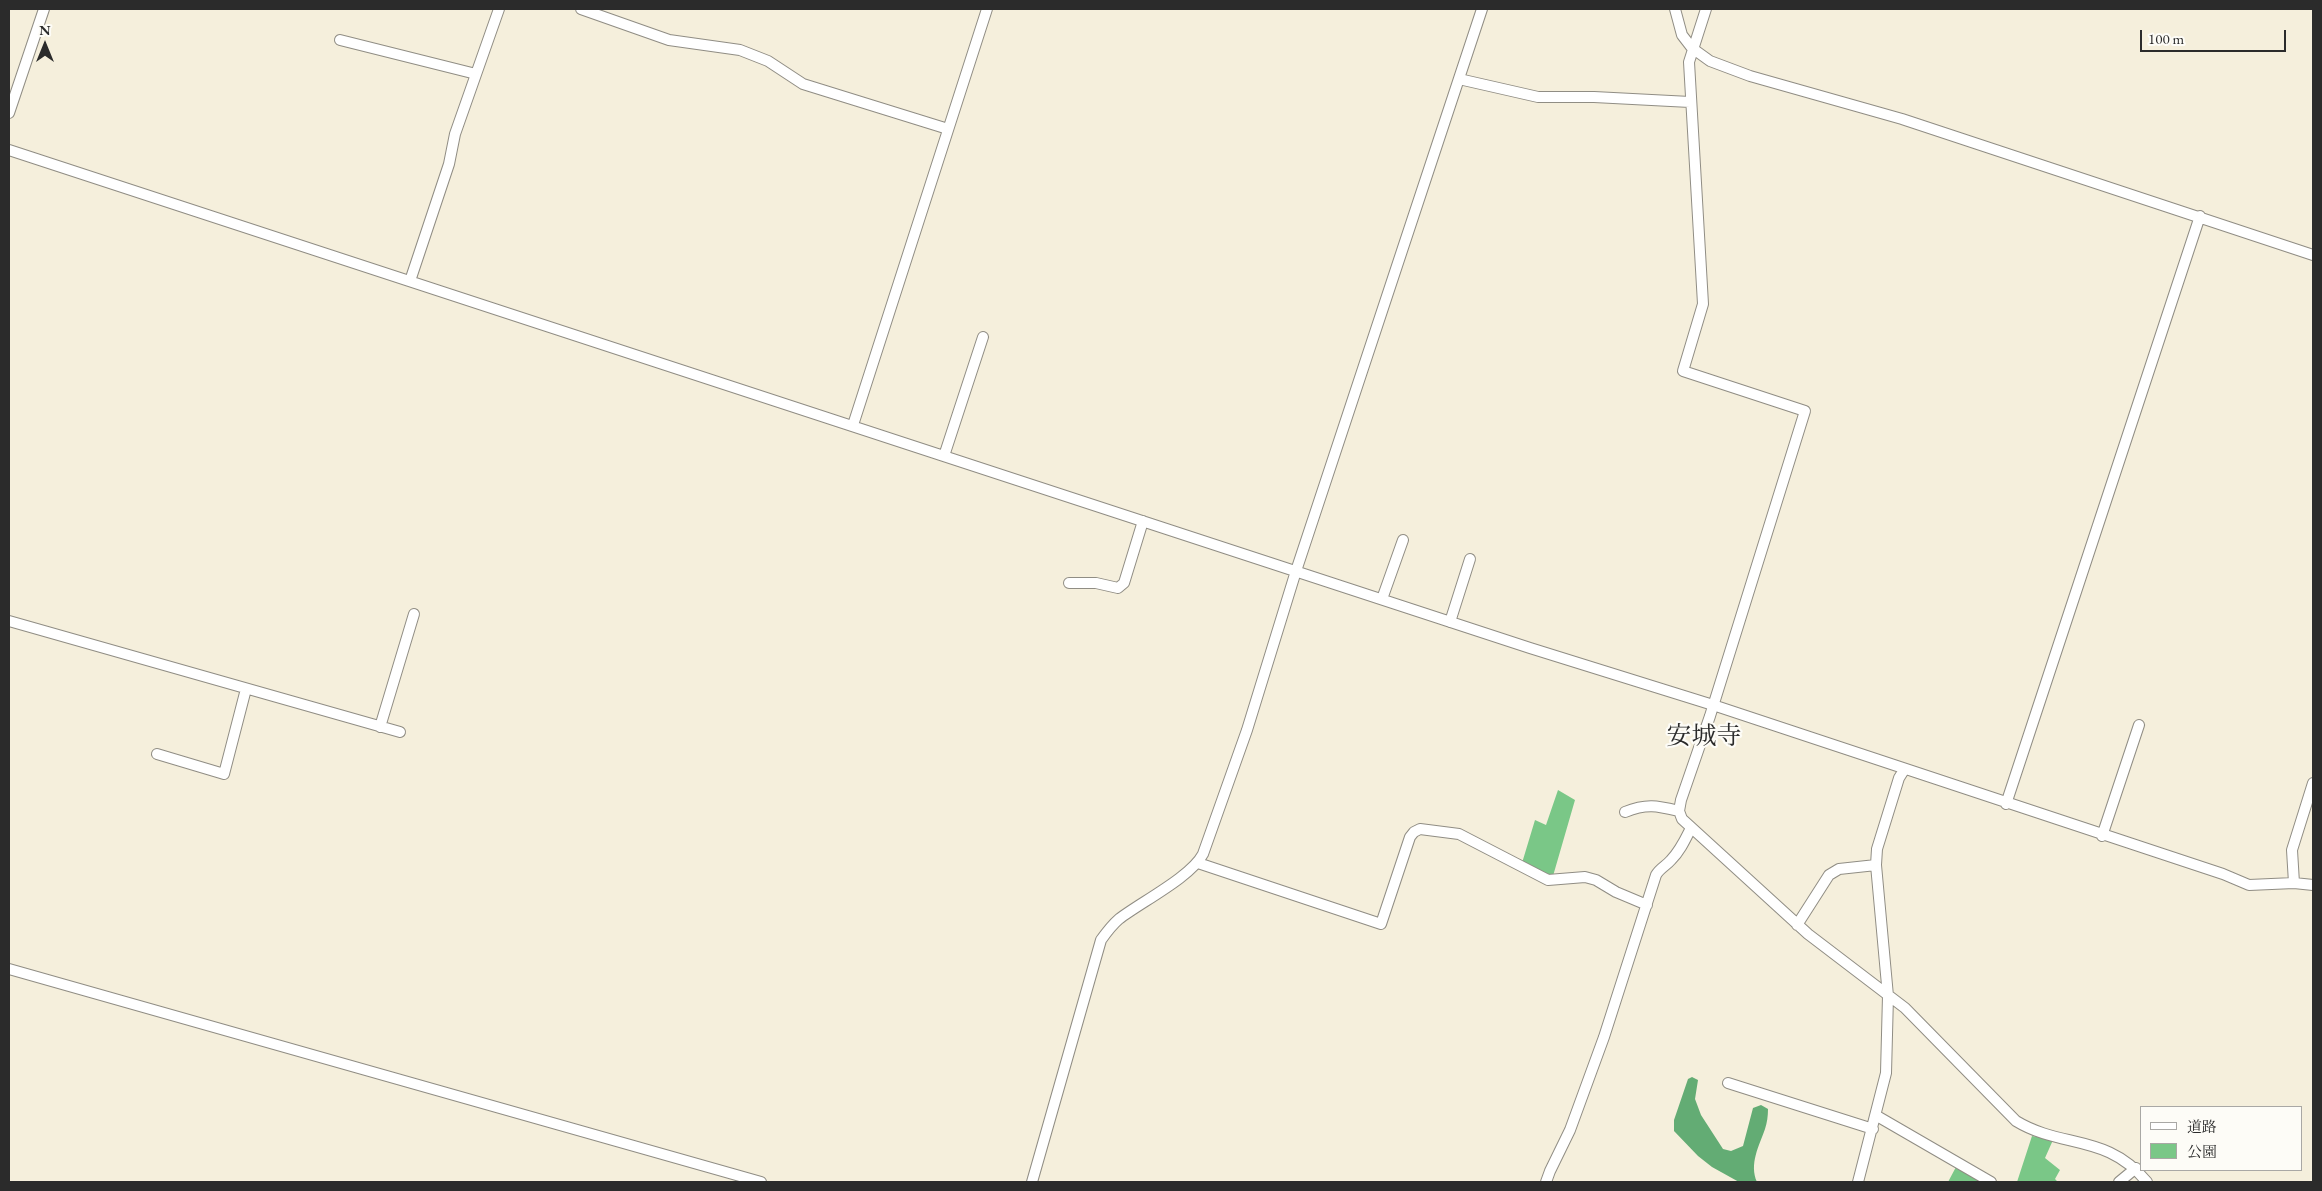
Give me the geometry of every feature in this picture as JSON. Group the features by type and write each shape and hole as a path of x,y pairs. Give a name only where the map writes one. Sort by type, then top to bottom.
{"street":[{"path":"9,113 44,9"},
{"path":"410,281 448,164 455,134 499,9"},
{"path":"581,9 669,40 740,50 768,61 803,84 948,129"},
{"path":"853,425 988,9"},
{"path":"1032,1182 1100,940 1117,921 1198,863 1246,730 1296,571 1482,9"},
{"path":"1675,9 1682,35 1692,48 1710,61 1750,76 1902,119 2200,216 2313,255"},
{"path":"1706,9 1689,62 1704,304 1683,370 1805,411 1679,811 1682,818 1691,828 1797,924 1905,1008 2016,1121 2029,1129 2107,1150 2136,1168 2146,1182"},
{"path":"340,40 476,74"},
{"path":"1459,79 1538,97 1594,96 1690,102"},
{"path":"9,150 1450,622 1713,706 2249,885 2294,883 2313,885"},
{"path":"2006,804 2200,216"},
{"path":"944,456 983,337"},
{"path":"1068,583 1096,583 1118,588 1124,583 1143,521"},
{"path":"1382,599 1403,540"},
{"path":"1450,622 1470,559"},
{"path":"380,727 414,614"},
{"path":"9,621 400,732"},
{"path":"157,754 224,774 246,689"},
{"path":"2102,836 2139,725"},
{"path":"1858,1182 1877,1116 1886,1074 1888,996 1876,865 1877,849 1899,778 1904,770"},
{"path":"2294,883 2292,850 2313,783"},
{"path":"1625,812 1636,808 1660,806 1679,811"},
{"path":"1546,1182 1570,1130 1656,875 1680,850 1691,828"},
{"path":"1198,863 1381,924 1410,837 1420,829 1459,834 1548,880 1585,877 1596,880 1616,892 1647,905"},
{"path":"1797,924 1829,875 1839,869 1876,865"},
{"path":"9,969 761,1182"},
{"path":"1728,1083 1873,1129"},
{"path":"1877,1116 1990,1182"},
{"path":"2118,1182 2136,1168"}],"green space":[{"path":"1558,790 1575,800 1553,876 1522,863 1535,820 1546,825"},
{"path":"1692,1077 1698,1080 1695,1099 1701,1115 1723,1149 1731,1151 1743,1146 1753,1108 1761,1105 1768,1109 1766,1127 1754,1162 1757,1182 1739,1182 1712,1167 1698,1156 1674,1131 1674,1120 1688,1079"},
{"path":"2032,1136 2053,1140 2045,1158 2060,1170 2055,1179 2058,1182 2017,1182"},
{"path":"1956,1167 1981,1182 1948,1182"}],"district":[{"name":"安城寺","path":"1704,737"}]}
